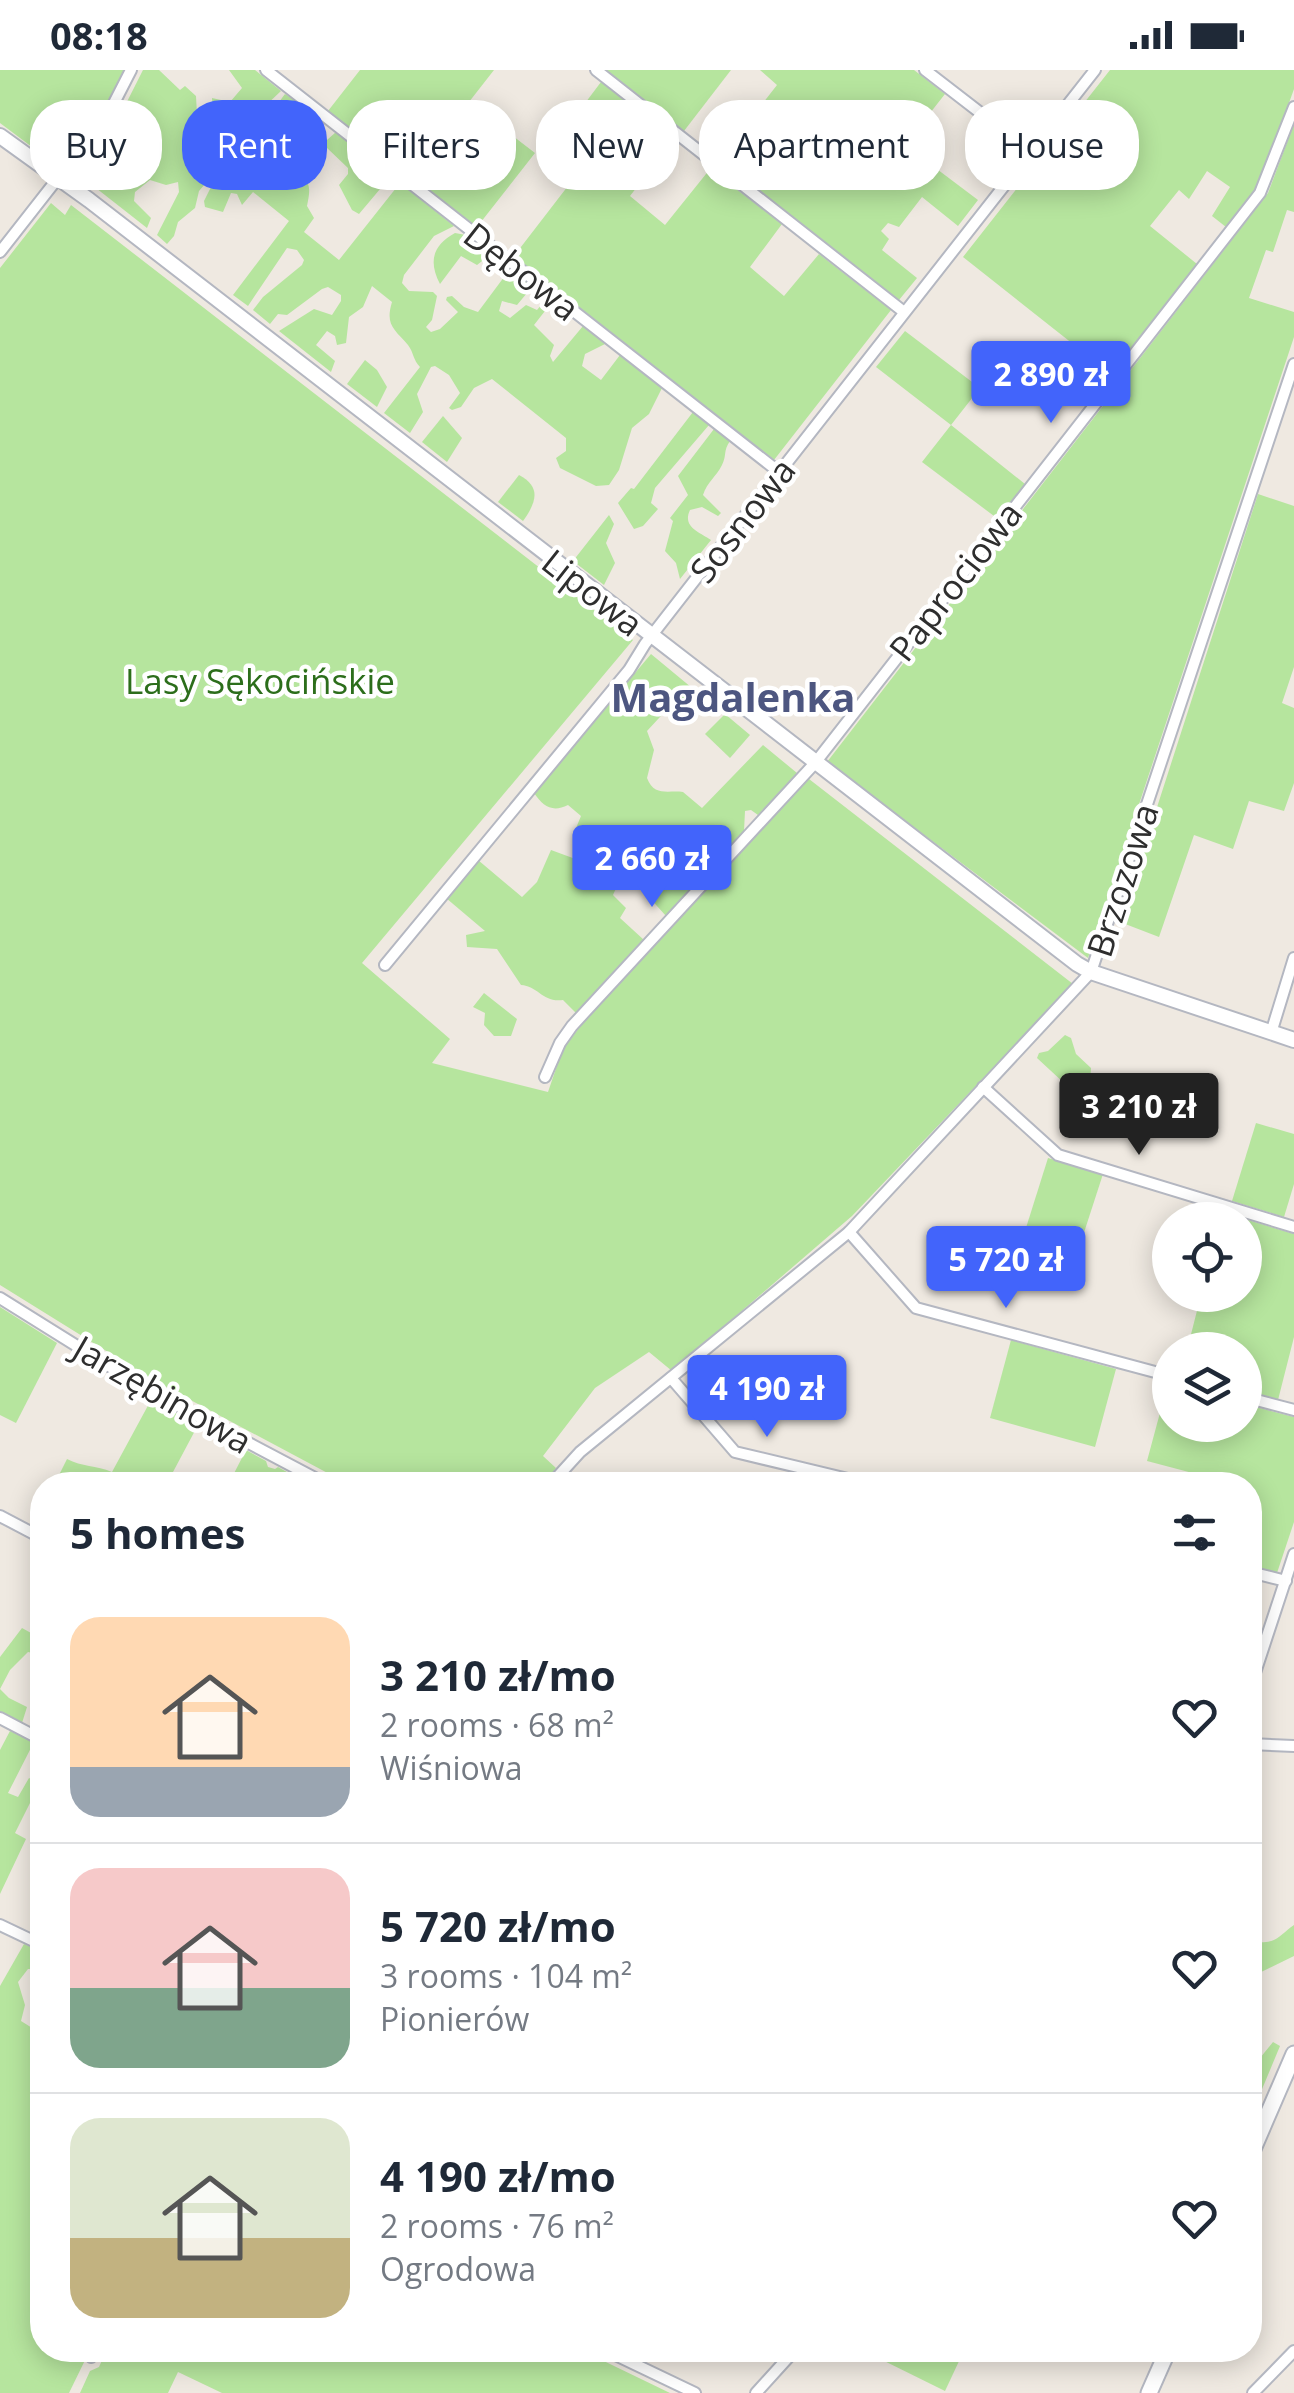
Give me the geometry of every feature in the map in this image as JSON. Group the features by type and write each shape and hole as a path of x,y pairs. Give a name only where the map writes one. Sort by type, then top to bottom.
{"main road":[{"path":"1262,2128 1294,2054"},
{"path":"1150,2393 1163,2362"}],"street":[{"path":"113,100 131,70"},
{"name":"Dębowa","path":"266,70 779,472"},
{"path":"596,70 904,312"},
{"path":"926,70 965,100"},
{"name":"Sosnowa","path":"1072,100 1095,70"},
{"name":"Paprociowa","path":"544,1077 572,1026 815,763 1260,193 1294,107"},
{"name":"Lipowa","path":"0,136 30,158"},
{"path":"0,252 57,190"},
{"name":"Lipowa","path":"74,190 650,637 1091,972 1294,1040"},
{"name":"Sosnowa","path":"384,965 629,670 650,637 1001,190"},
{"name":"Brzozowa","path":"562,1472 580,1452 849,1232 1091,972 1291,384 1294,364"},
{"path":"1271,1032 1294,958"},
{"path":"983,1088 1053,1152 1294,1227"},
{"path":"849,1232 914,1307 1152,1371"},
{"name":"Jarzębinowa","path":"0,1298 141,1386 303,1472"},
{"path":"671,1378 734,1452 818,1472"},
{"path":"1262,1402 1294,1410"},
{"path":"0,1516 30,1532"},
{"path":"1262,1652 1294,1554"},
{"path":"1262,1575 1286,1580"},
{"path":"0,1718 30,1734"},
{"path":"1262,1745 1294,1746"},
{"path":"0,1925 30,1939"},
{"path":"1253,2393 1294,2351"},
{"path":"630,2362 696,2393"},
{"path":"756,2393 784,2362"}],"green space":[{"path":"0,70 124,70 109,100 30,100 30,146 0,123"},
{"path":"143,70 159,70 180,90 185,86 196,96 196,100 182,100 182,190 200,190 195,208 178,222 167,244 157,235 179,192 178,182 162,184 162,100 128,100"},
{"path":"229,70 255,70 281,91 272,100 232,100 242,88"},
{"path":"360,70 494,70 471,100 347,100 347,126 328,111"},
{"path":"606,70 731,70 708,100 699,100 699,112 684,131 679,127 679,100 644,100"},
{"path":"760,70 914,70 945,94 940,100 765,100 777,85"},
{"path":"1110,70 1294,70 1294,89 1259,186 1226,227 1212,216 1230,187 1207,171 1189,199 1179,190 1150,226 1197,264 1111,374 963,257 1016,190 1139,190 1139,100 1086,100"},
{"path":"601,82 624,100 587,100"},
{"path":"1294,124 1294,212 1287,210 1273,252 1266,250 1249,298 1294,312 1294,337 1088,958 827,762 1268,193"},
{"path":"336,132 347,141 347,167 327,148 327,140"},
{"path":"516,138 535,153 516,177"},
{"path":"347,175 347,190 379,190 359,214 352,210 339,185"},
{"path":"945,175 978,200 958,226 922,197 899,227 888,223 881,231 889,239 882,250 917,278 899,300 759,190 945,190"},
{"path":"699,183 699,190 737,190 782,224 750,267 784,296 819,254 891,310 774,460 514,256 565,190 635,190 630,196 665,225"},
{"path":"98,190 138,190 134,201 151,218 147,228"},
{"path":"210,190 309,190 307,206 314,218 304,232 339,260 394,190 409,190 454,226 434,236 402,283 409,291 433,292 437,296 432,320 426,327 431,332 458,312 447,297 452,296 464,307 478,312 510,269 532,287 517,305 502,301 499,311 510,318 526,305 537,310 547,298 552,302 534,325 554,345 550,356 553,362 583,326 605,344 585,354 582,366 601,380 620,355 662,388 649,414 632,428 619,470 609,485 596,486 560,468 556,458 566,451 566,438 492,379 474,388 461,407 452,410 449,408 460,393 449,375 431,367 417,394 423,412 410,433 384,413 420,367 392,326 392,302 372,286 363,307 349,317 346,343 337,345 335,336 327,331 316,345 335,361 331,372 279,331 314,309 332,315 341,295 328,287 322,289 287,315 278,314 270,324 253,310 302,265 304,260 297,250 287,248 248,306 233,295 289,221 253,192 242,205 237,194 231,193 223,212 205,207"},
{"path":"429,190 506,190 477,227"},
{"name":"Lasy Sękocińskie","path":"51,203 65,215 71,205 633,640 362,963 450,1039 432,1063 548,1092 562,1051 584,1021 809,779 1073,984 852,1216 672,1371 649,1352 595,1388 543,1456 556,1468 553,1472 326,1472 153,1380 0,1285 0,268"},
{"path":"455,233 466,235 491,254 477,265 461,256 440,284 434,268 435,254"},
{"path":"905,331 980,388 951,425 876,367"},
{"path":"365,360 387,387 377,407 347,384"},
{"path":"693,412 709,425 655,488 651,503 658,509 643,526 634,529 618,503 634,489"},
{"path":"443,416 462,438 447,462 422,442"},
{"path":"951,425 1025,484 998,519 922,462"},
{"path":"714,429 730,441 722,465 703,495 721,513 718,516 702,507 690,510 690,525 711,540 680,579 676,563 665,551 673,521 670,518 688,495 678,476"},
{"path":"519,475 531,485 535,496 523,521 498,502"},
{"path":"1258,494 1294,506 1294,667 1282,703 1294,708 1294,783 1284,811 1249,801 1233,849 1194,835 1159,937 1120,922"},
{"path":"609,515 614,524 606,543 615,563 604,585 573,561"},
{"path":"651,654 709,702 691,720 672,704 647,731 654,750 647,778 653,788 683,792 702,808 763,745 797,773 758,815 745,811 744,831 708,869 700,861 707,852 698,843 690,851 683,846 676,853 661,841 657,846 662,851 653,862 662,870 677,873 689,891 666,916 648,896 644,884 629,881 617,886 613,895 626,908 620,918 644,940 576,1013 563,1000 550,999 521,985 497,949 467,947 466,935 485,931 446,898 478,860 522,897 537,882 551,850 589,864 596,857 576,828 581,816 568,805 548,807 534,793"},
{"path":"725,714 750,735 730,758 705,734"},
{"path":"484,993 517,1019 511,1036 494,1036 484,1025 485,1013 473,1007"},
{"path":"1065,1035 1071,1038 1076,1054 1091,1068 1090,1083 1081,1093 1037,1058"},
{"path":"1256,1123 1294,1134 1294,1184 1284,1217 1262,1210 1262,1202 1232,1201"},
{"path":"1048,1158 1103,1174 1079,1248 1025,1231"},
{"path":"1262,1224 1294,1234 1294,1337 1278,1400 1262,1395 1262,1332 1192,1332 1197,1312 1262,1312"},
{"path":"0,1307 57,1343 16,1423 0,1415"},
{"path":"1011,1340 1116,1369 1095,1447 990,1418"},
{"path":"151,1400 198,1425 173,1472 112,1472"},
{"path":"1262,1409 1294,1417 1294,1522 1277,1573 1262,1569 1262,1472 1189,1472 1147,1461 1152,1442 1262,1442"},
{"path":"246,1450 266,1461 268,1467 287,1472 235,1472"},
{"path":"67,1459 112,1472 60,1472"},
{"path":"22,1628 30,1632 30,1652 10,1670 0,1689 0,1657"},
{"path":"0,1689 27,1707 22,1723 0,1712"},
{"path":"10,1731 30,1740 30,1750 8,1793 18,1797 30,1778 30,1803 15,1833 26,1839 0,1894 0,1750"},
{"path":"1294,1925 1294,1956 1262,1972 1262,1942 1275,1940"},
{"path":"24,1944 30,1947 30,1969 18,1982 25,2005 21,2021 30,2027 30,2362 84,2362 69,2393 0,2393 0,1986"},
{"path":"1273,2042 1280,2046 1262,2089 1262,2056"},
{"path":"101,2362 606,2362 670,2393 222,2393 178,2372 168,2393 80,2393 90,2371"},
{"path":"886,2362 959,2362 945,2391"}],"district":[{"name":"Magdalenka","path":"733,696"}]}
